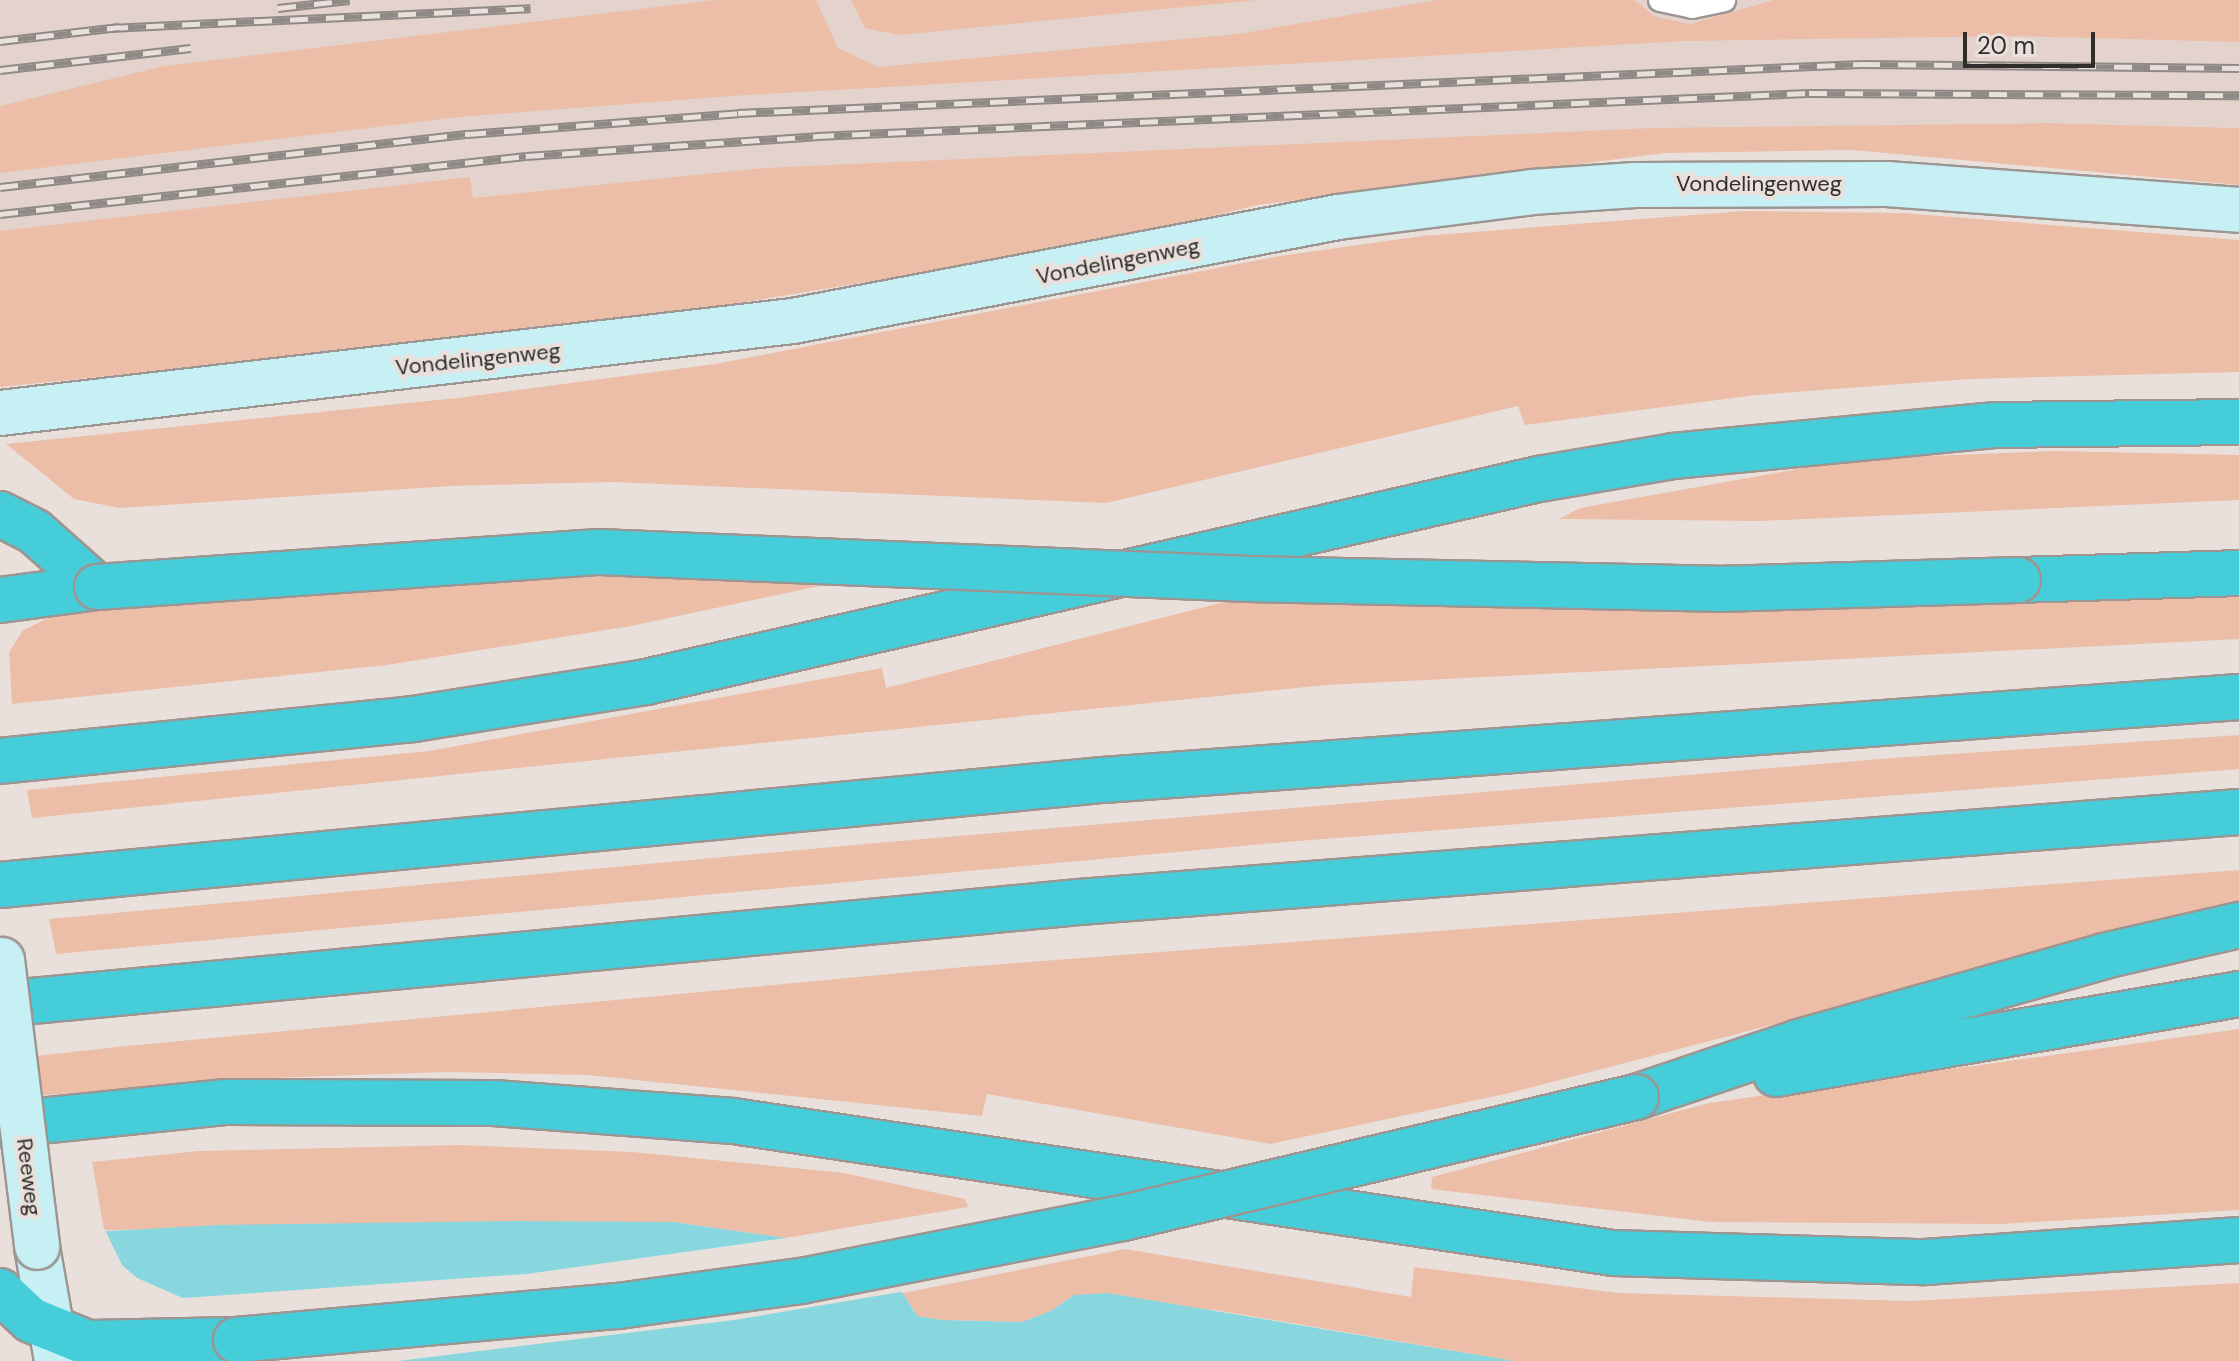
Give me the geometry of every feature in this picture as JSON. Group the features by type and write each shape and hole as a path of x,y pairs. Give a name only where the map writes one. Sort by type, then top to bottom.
{"highway":[{"path":"0,761 413,719 646,682 1539,479 1673,456 1994,425 2239,422"},
{"path":"0,514 35,532 97,587"},
{"path":"0,600 97,587 598,552 1249,579 1686,589 2239,573"},
{"path":"0,885 1103,780 2239,697"},
{"path":"0,1004 1095,901 2239,812"},
{"path":"1636,1097 1815,1038 2104,956 2239,925"},
{"path":"0,1291 55,1346 88,1343 221,1350 618,1306 801,1281 1123,1218 1636,1097 2239,994"},
{"path":"0,1125 227,1102 494,1103 733,1121 1613,1253 1925,1262 2239,1240"},
{"path":"0,1279 37,1247"}],"main road":[{"name":"Vondelingenweg","path":"0,413 736,329 1338,217 1532,192 1635,185 1887,184 2239,210"},
{"name":"Reeweg","path":"1,952 37,1247 55,1346"}],"lane":[{"path":"1660,0 1692,7 1724,0"}],"shaded area":[{"path":"0,0 2239,0 2239,128 2047,123 1719,128 762,168 0,250"},
{"path":"715,0 816,0 838,48 878,67 1238,34 1437,0 1634,0 1656,17 1690,24 1774,0 2239,0 2239,42 2015,36 1685,41 731,96 459,117 0,173 0,106 164,66"},
{"path":"851,0 1257,0 899,35 865,28"},
{"path":"2047,123 2239,128 2239,185 1852,150 1665,153 1258,205 1097,244 606,325 0,387 0,231 470,177 473,198 762,168 1653,128"},
{"path":"1744,211 1902,213 2239,240 2239,372 1969,379 1756,395 1525,425 1518,406 1106,503 614,482 451,486 120,508 74,499 6,444 457,398 715,364 1280,256 1422,236"},
{"path":"2056,451 2239,455 2239,500 1760,521 1559,519 1580,508 1854,459"},
{"path":"635,576 862,577 631,626 387,665 12,704 9,653 23,630 57,614 405,582"},
{"path":"2239,585 2239,639 1326,685 32,818 27,790 429,751 882,668 886,688 1228,601 1526,605"},
{"path":"2239,735 2239,769 1298,841 56,954 49,919 864,844 1892,758"},
{"path":"2239,870 2239,903 1510,1093 1270,1144 987,1094 982,1116 588,1075 446,1072 238,1079 0,1099 0,1060 117,1047 964,967"},
{"path":"2239,1029 2239,1210 2001,1224 1711,1222 1431,1189 1432,1177 1709,1103"},
{"path":"460,1145 633,1152 844,1173 965,1199 968,1207 786,1238 673,1222 104,1230 92,1162 198,1151"},
{"path":"1125,1249 1411,1297 1414,1267 1618,1293 1911,1301 2239,1283 2239,1361 1514,1361 1221,1311 1074,1295 1052,1311 1022,1322 942,1320 917,1316 903,1293"}],"water":[{"path":"673,1222 786,1238 903,1293 917,1316 942,1320 1022,1322 1051,1311 1074,1295 1108,1293 1514,1361 0,1361 0,1237 219,1225"}],"pier":[{"path":"103,1226 122,1265 137,1278 183,1298 526,1274 793,1237 906,1291 734,1320 398,1361 0,1361 0,1233"}],"railway":[{"path":"278,8 350,0"},
{"path":"110,28 531,8"},
{"path":"0,41 119,27"},
{"path":"0,70 191,48"},
{"path":"0,187 468,134 738,113 1862,64 2239,68"},
{"path":"0,214 526,156 816,136 1809,93 2239,95"}]}
